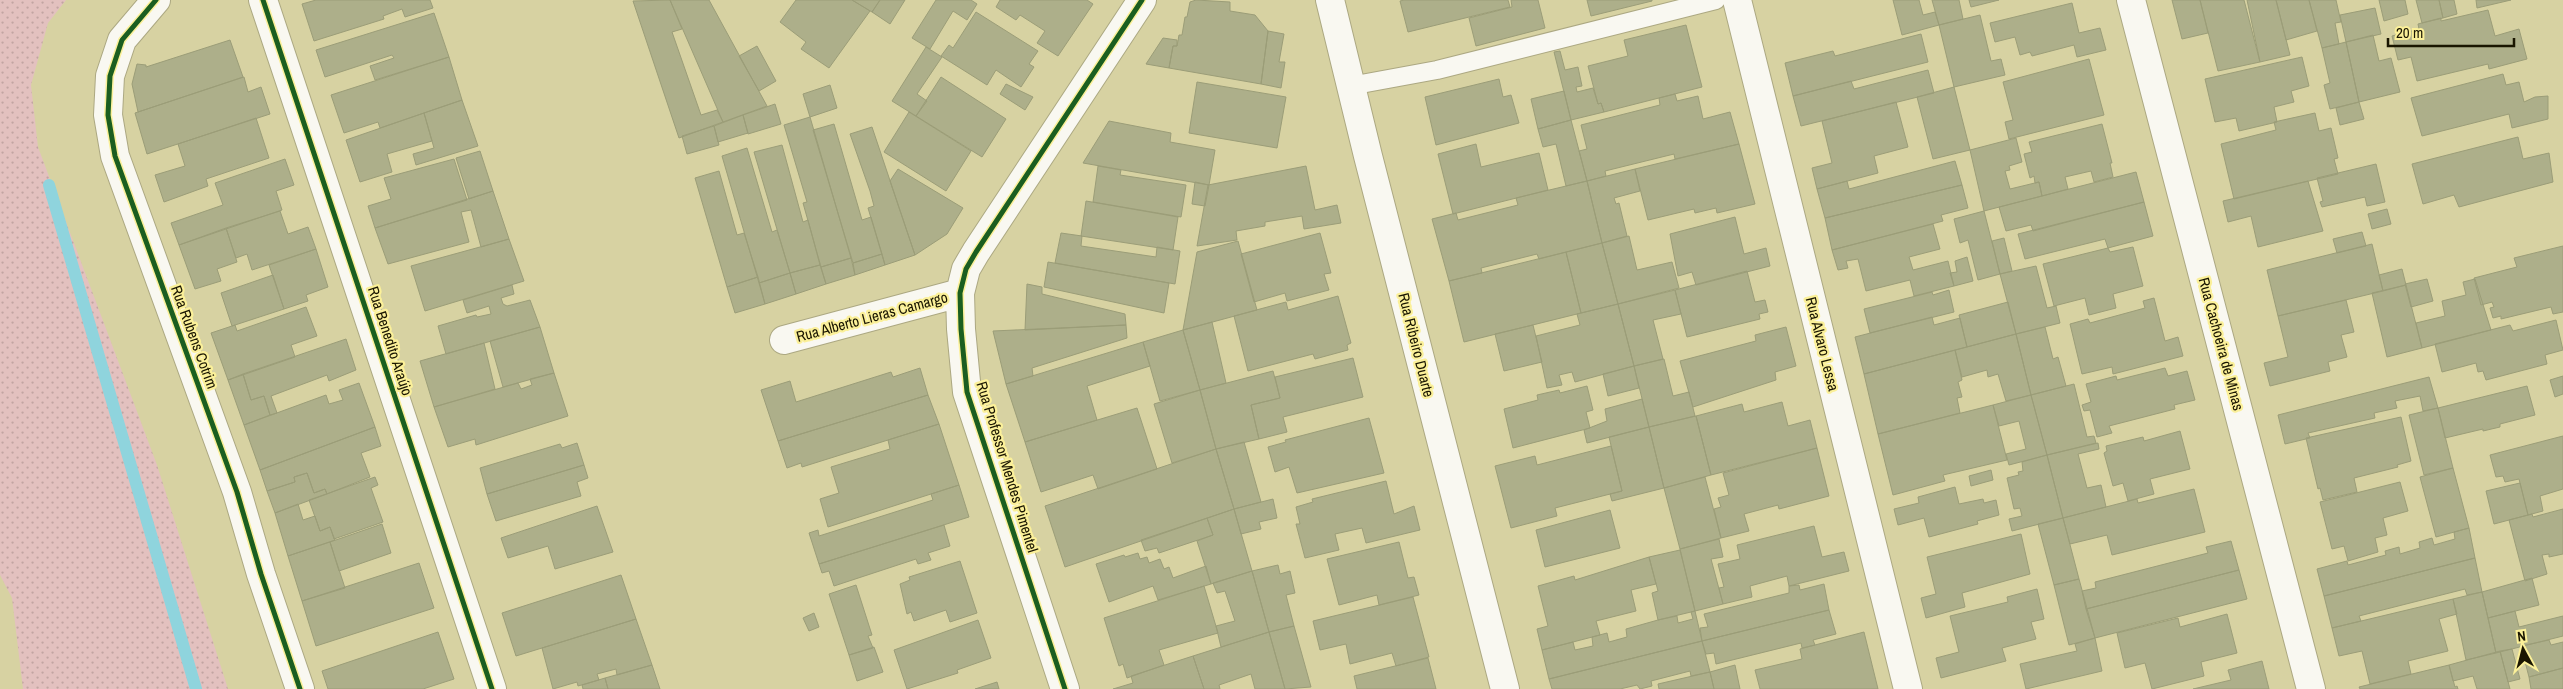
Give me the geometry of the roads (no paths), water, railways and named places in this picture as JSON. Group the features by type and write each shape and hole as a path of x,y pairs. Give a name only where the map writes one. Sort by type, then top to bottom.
{"street":[{"name":"Rua Rubens Cotrim","path":"156,0 122,40 110,76 108,115 115,156 237,492 261,574 300,689"},
{"name":"Rua Benedito Araújo","path":"263,0 492,689"},
{"name":"Rua Professor Mendes Pimentel","path":"1065,689 967,392 961,329 960,293 966,269 976,252 1142,0"},
{"name":"Rua Ribeiro Duarte","path":"1330,0 1350,86 1504,689"},
{"name":"Rua Alvaro Lessa","path":"1737,0 1908,689"},
{"name":"Rua Cachoeira de Minas","path":"2132,0 2311,689"},
{"name":"Rua Alberto Lieras Camargo","path":"784,340 960,293"}],"lane":[{"path":"1350,86 1437,70 1716,0"}],"waterway":[{"path":"49,185 196,689"}]}
